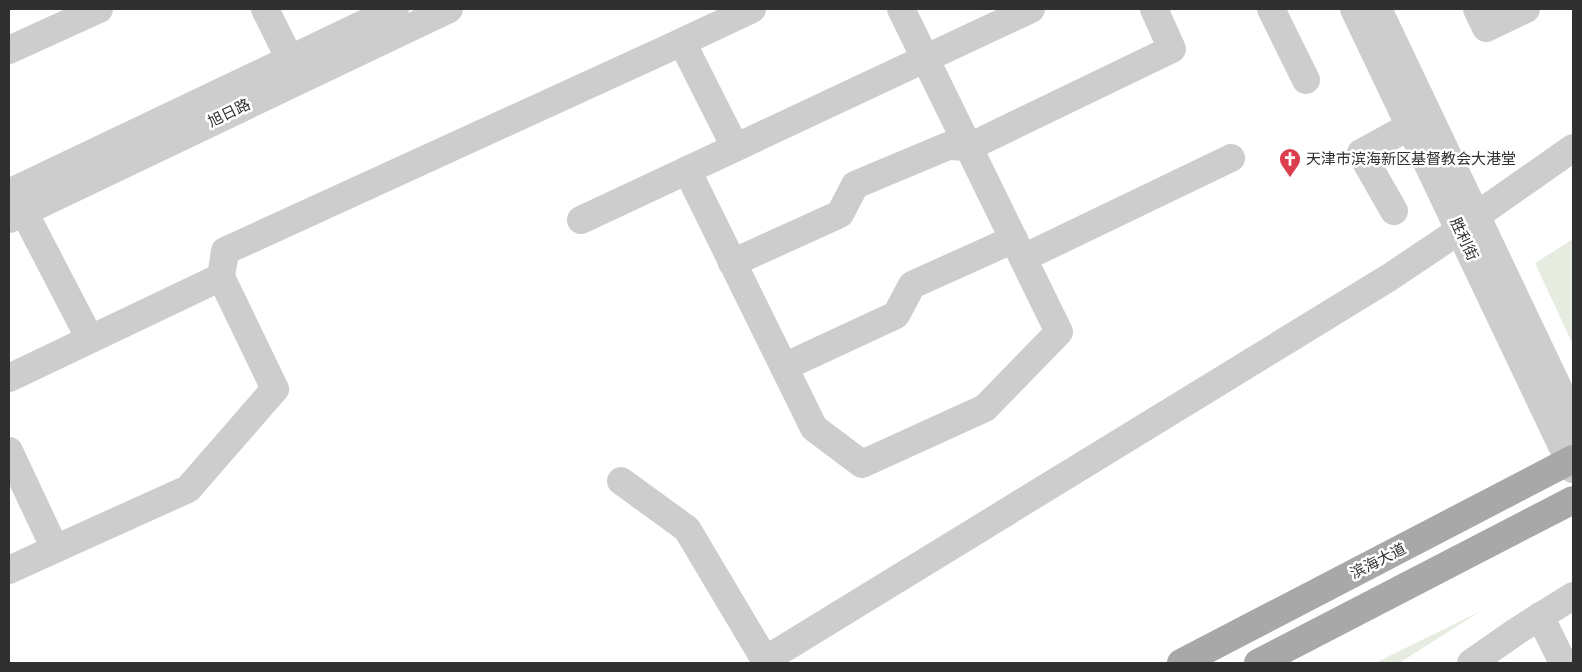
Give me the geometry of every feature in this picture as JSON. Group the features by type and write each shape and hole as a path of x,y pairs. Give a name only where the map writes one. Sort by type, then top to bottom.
{"main road":[{"name":"滨海大道","path":"1181,663 1572,463"},
{"path":"1258,663 1573,500"}],"street":[{"path":"9,50 50,19 99,9"},
{"path":"265,9 295,69"},
{"name":"旭日路","path":"14,208 295,69 395,9"},
{"name":"旭日路","path":"295,69 449,9"},
{"path":"9,570 188,489 275,389 221,277 225,251 752,9"},
{"path":"687,170 814,428 862,464 986,408 1059,332 902,9"},
{"path":"581,220 1030,9"},
{"path":"732,263 840,214 855,185 948,146 969,147 1172,48 1154,9"},
{"path":"1271,9 1306,80"},
{"name":"胜利街","path":"1354,9 1420,122 1468,223 1572,463"},
{"name":"胜利街","path":"1378,9 1420,122"},
{"path":"1477,9 1486,28 1526,9"},
{"path":"682,42 735,148"},
{"path":"1394,211 1361,153 1420,122"},
{"path":"621,481 686,529 765,660 1382,282 1573,148"},
{"path":"784,367 896,315 912,285 1018,248 1231,158"},
{"path":"14,208 90,339"},
{"name":"胜利街","path":"1468,223 1573,419"},
{"path":"9,378 221,277"},
{"path":"9,451 55,549"},
{"path":"1472,663 1517,631 1573,596"},
{"path":"1540,616 1563,663"}],"shaded area":[{"path":"1573,239 1573,345 1535,263"},
{"path":"1481,611 1399,663 1375,663"}],"place":[{"name":"天津市滨海新区基督教会大港堂","path":"1290,178"}]}
